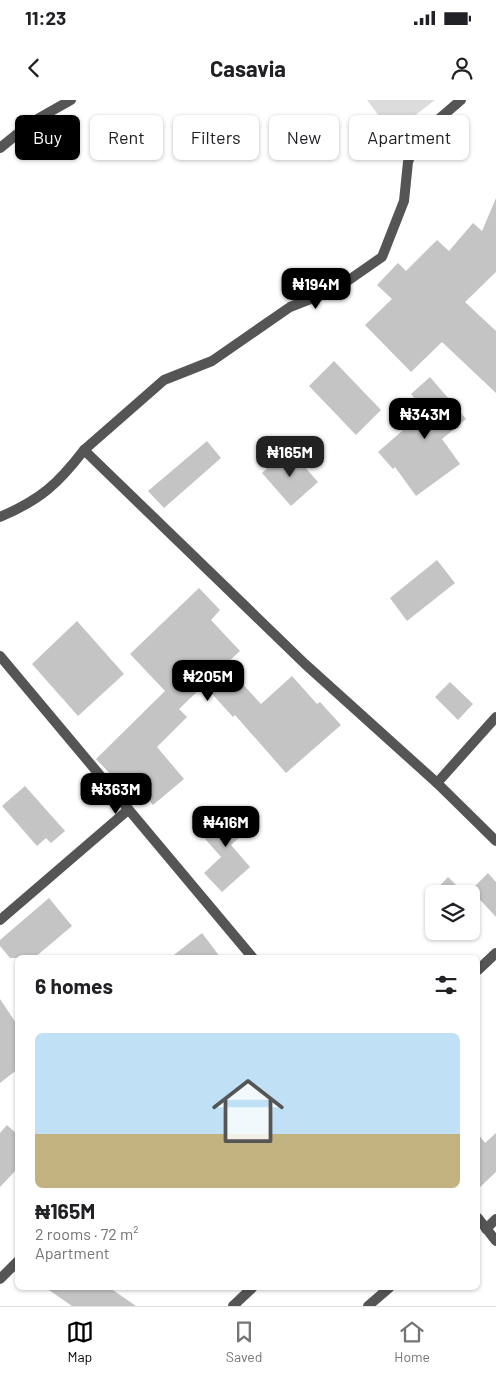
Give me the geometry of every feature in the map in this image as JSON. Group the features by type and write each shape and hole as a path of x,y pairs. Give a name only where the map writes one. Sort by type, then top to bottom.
{"street":[{"path":"0,148 32,122 71,100"},
{"path":"0,517 31,504 67,473 84,450 164,380 212,361 290,307 336,289 382,258 404,201 408,162 418,137 461,100"},
{"path":"84,450 305,664 436,783 496,841"},
{"path":"0,656 251,955"},
{"path":"436,783 496,717"},
{"path":"0,920 128,810"},
{"path":"480,968 496,953"},
{"path":"486,1228 496,1219"},
{"path":"480,1220 496,1241"},
{"path":"0,1279 15,1263"},
{"path":"233,1306 250,1290"},
{"path":"368,1306 387,1290"}],"shaded area":[{"path":"367,100 435,100 415,115 378,115"}],"building":[{"path":"496,198 496,272 465,302 496,331 496,393 442,342 411,372 365,325 392,299 377,285 398,263 406,271 437,240 449,251 473,223 482,231"},
{"path":"334,361 381,410 356,435 309,386"},
{"path":"430,377 466,419 442,439 460,464 416,496 395,467 393,469 378,452 425,411 411,394"},
{"path":"207,441 221,458 164,508 148,491"},
{"path":"289,449 318,482 291,506 262,473"},
{"path":"437,560 455,583 407,621 390,598"},
{"path":"199,588 220,610 211,620 240,651 225,665 261,704 292,676 317,704 320,702 341,725 286,773 235,715 233,717 204,685 179,709 187,717 157,747 184,779 153,805 128,775 119,783 96,759 165,691 130,654"},
{"path":"77,621 124,674 78,716 32,664"},
{"path":"450,682 473,704 458,720 435,697"},
{"path":"25,786 65,831 51,843 46,838 37,846 2,806"},
{"path":"231,806 250,828 231,845 250,867 222,892 204,873 221,857 200,833"},
{"path":"488,873 496,882 496,917 480,900 480,885 476,885"},
{"path":"448,877 456,885 440,885"},
{"path":"49,898 72,926 38,955 15,955 15,958 10,958 0,946 0,940"},
{"path":"202,933 219,955 174,955"},
{"path":"0,999 15,1022 15,1071 0,1083"},
{"path":"7,1125 15,1132 15,1171 0,1187 0,1133"},
{"path":"496,1133 496,1172 480,1187 480,1137 485,1143"},
{"path":"49,1290 113,1290 136,1306 72,1306"}]}
